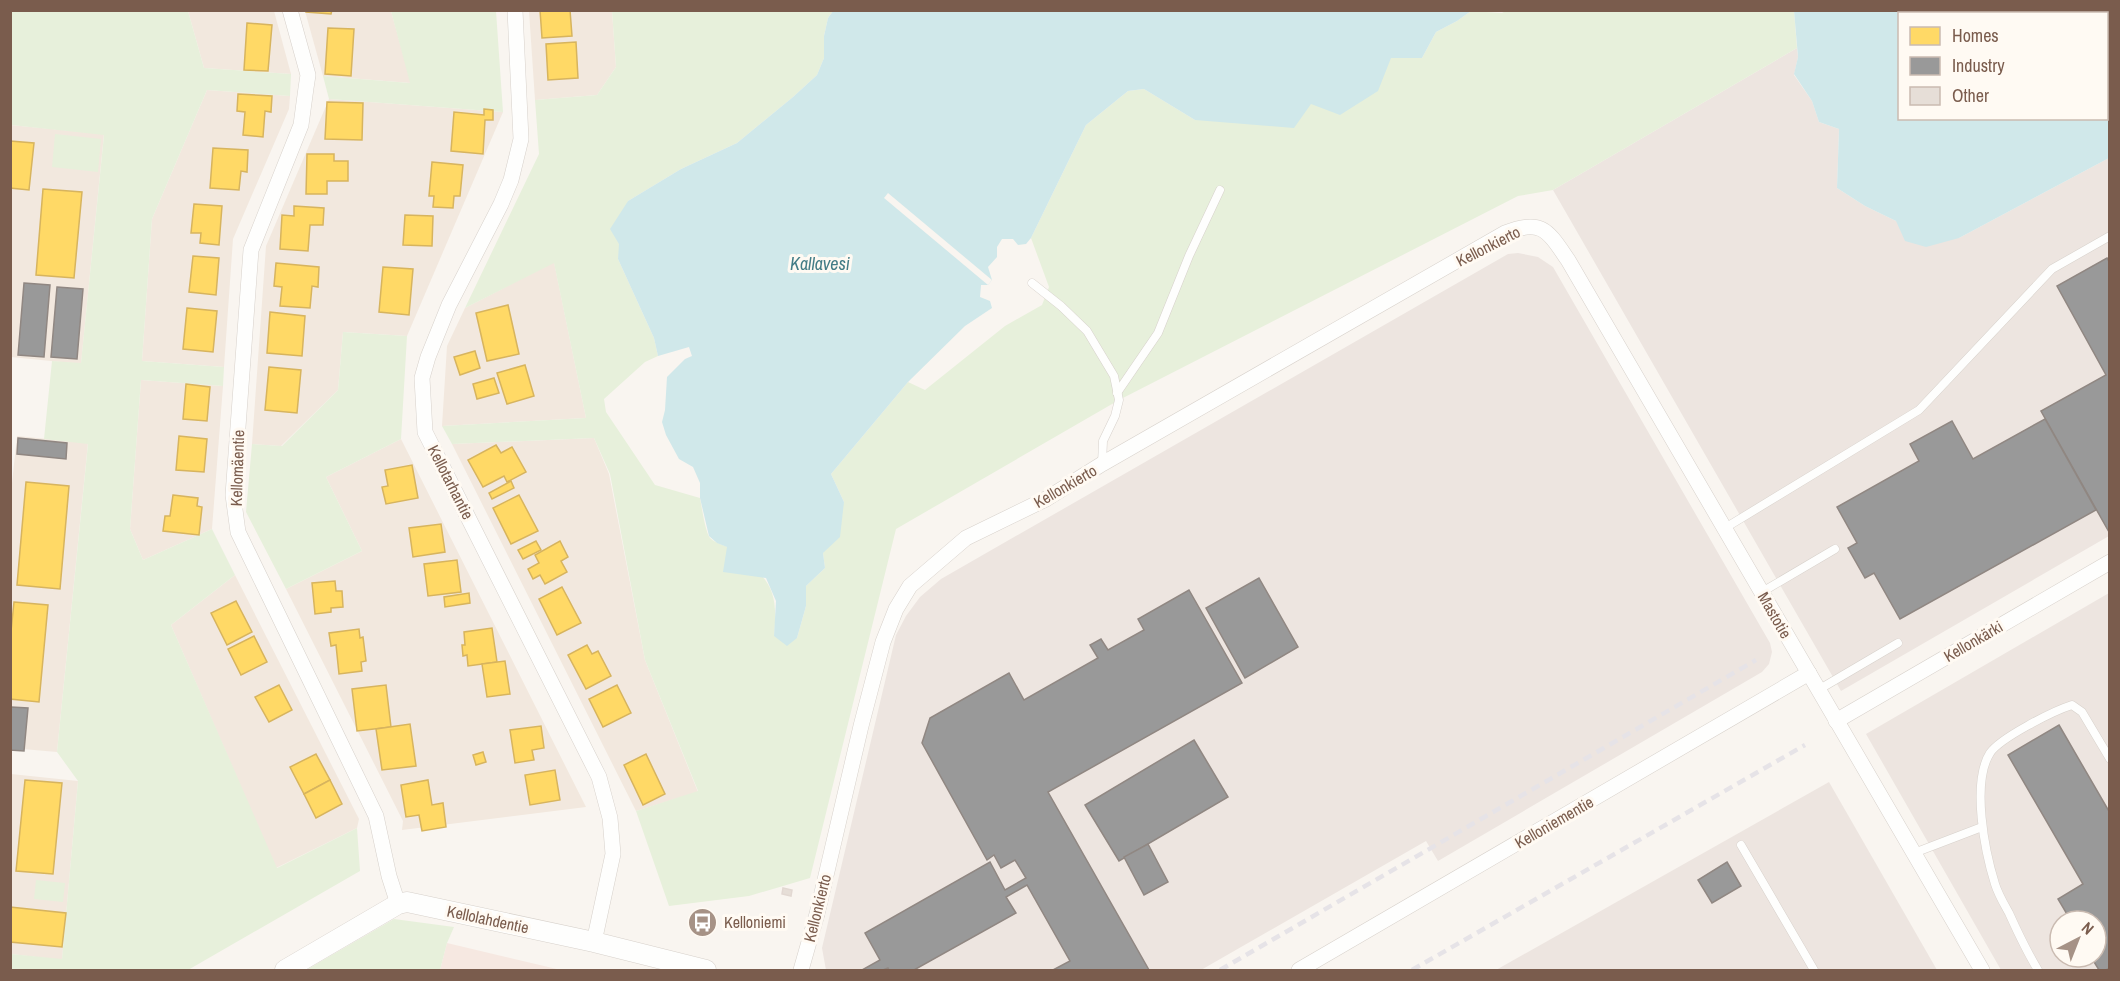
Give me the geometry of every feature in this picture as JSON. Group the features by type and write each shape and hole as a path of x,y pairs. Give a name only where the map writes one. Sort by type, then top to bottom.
{"street":[{"name":"Kellomäentie","path":"290,10 308,75 301,125 251,250 233,495 238,532 376,816 389,876 398,904"},
{"name":"Kellotarhantie","path":"515,10 521,139 501,204 448,305 428,357 422,378 422,407 425,432 599,777 610,818 613,854 594,942"},
{"name":"Kellonkierto","path":"801,970 817,914 883,642 896,609 910,586 966,538 1046,499 1102,464 1505,233 1520,227 1535,226 1547,232 1568,260"},
{"name":"Mastotie","path":"1568,260 1982,970"},
{"name":"Kellonkärki","path":"1836,721 2109,562"},
{"name":"Kelloniementie","path":"1299,970 1809,673"},
{"name":"Kellolahdentie","path":"398,904 417,903 594,942 706,970"},
{"path":"285,970 398,904"}],"lane":[{"path":"1117,393 1158,333 1189,256 1220,190"},
{"path":"1725,528 1919,410 2052,269 2109,236"},
{"path":"1032,283 1087,331 1114,376 1119,399 1115,416 1103,441 1102,464"},
{"path":"1762,592 1835,549"},
{"path":"1818,690 1898,643"},
{"path":"2038,970 2027,953 1995,886 1982,827 1982,781 1988,756 1996,745 2058,709 2072,705 2082,712 2109,759"},
{"path":"1914,853 1982,827"},
{"path":"1741,845 1814,970"}],"shaded area":[{"path":"188,11 274,11 291,74 204,68"},
{"path":"305,11 391,11 411,83 323,76"},
{"path":"529,11 612,11 616,67 597,95 535,100"},
{"path":"1797,48 1798,57 1794,75 1812,101 1819,122 1839,129 1837,188 1865,206 1896,221 1959,238 2109,158 2109,536 1841,691 1553,190"},
{"path":"207,90 290,96 289,109 233,239 224,367 142,361 152,219"},
{"path":"329,99 503,112 407,336 343,332 338,390 281,446 252,444 266,246"},
{"path":"10,125 104,134 81,364 11,357"},
{"path":"1518,253 1538,257 1553,267 1770,643 1772,652 1769,664 1762,672 1438,861 1426,841 1201,970 826,970 822,948 896,635 920,597 941,579 1508,254"},
{"path":"554,262 586,418 442,426 447,346 465,308"},
{"path":"141,380 223,386 212,529 143,560 130,529"},
{"path":"17,436 88,443 57,752 11,748 10,502"},
{"path":"594,438 609,474 645,660 698,792 636,811 452,444"},
{"path":"401,439 586,807 402,830 403,821 286,589 362,551 326,477"},
{"path":"235,575 359,819 357,828 276,868 171,625"},
{"path":"2109,593 2109,970 2001,970 1866,734"},
{"path":"11,774 78,781 62,960 11,954"},
{"path":"1829,782 1937,970 1496,970"},
{"path":"447,943 561,970 440,970"}],"green space":[{"path":"1507,10 1794,11 1797,48 1553,190 1518,196 1119,400 896,529 810,878 749,896 669,906 636,811 698,791 645,660 610,474 594,438 452,444 442,426 586,418 554,263 465,308 539,154 535,100 597,95 616,67 612,11 833,11 828,18 824,36 824,58 817,75 737,143 681,169 628,201 618,259 654,338 658,356 645,362 604,399 606,412 655,485 700,498 710,538 730,549 762,576 773,595 774,636 797,638 806,606 806,586 825,568 823,553 844,502 831,474 908,382 925,390 1005,326 1042,305 1049,287 1031,238 1086,125 1128,91 1144,89 1195,120 1311,104 1391,57 1422,58 1436,32 1471,11 1502,13"},
{"path":"10,11 188,11 204,68 291,74 290,96 207,90 152,219 142,361 224,367 223,386 141,380 130,529 143,560 212,529 235,575 171,625 277,868 357,828 360,871 188,970 11,970 11,954 62,959 78,781 57,752 88,444 44,439 52,361 81,363 104,135 11,125"},
{"path":"391,11 496,11 503,112 329,99 323,76 410,83"},
{"path":"55,134 101,139 98,172 52,167"},
{"path":"343,332 407,336 401,439 326,477 362,551 286,589 246,512 252,444 282,446 338,390"},
{"path":"36,880 65,883 63,902 34,899"},
{"path":"394,919 454,927 440,970 306,970"}],"water":[{"name":"Kallavesi","path":"833,11 1471,11 1436,32 1422,58 1391,58 1378,91 1340,115 1311,104 1294,128 1195,120 1144,89 1128,91 1086,125 1031,238 1026,244 1018,245 1013,239 1002,239 997,247 997,257 988,267 992,280 988,285 981,285 980,297 990,301 992,308 965,326 908,382 831,474 844,502 840,537 823,553 825,568 806,586 806,606 797,638 787,646 774,636 776,601 766,578 723,572 727,547 717,543 709,536 700,498 700,483 693,467 679,459 662,422 667,377 685,359 692,356 689,347 658,356 654,338 618,259 619,244 610,229 628,201 681,169 737,143 817,75 824,58 824,36 828,18"},
{"path":"1794,11 2109,11 2109,54 2108,12 1898,12 1898,120 2108,120 2108,85 2110,86 2109,158 1959,238 1926,247 1905,241 1896,221 1865,206 1837,188 1839,129 1819,122 1812,101 1794,74 1798,57"}],"pier":[{"path":"888,193 992,280 988,285 884,198"}],"building: Homes":[{"path":"306,10 332,10 331,14 306,12"},
{"path":"540,10 570,10 572,36 542,38"},
{"path":"247,23 272,25 268,71 244,70"},
{"path":"328,28 354,29 351,76 325,74"},
{"path":"576,42 578,78 548,80 546,44"},
{"path":"238,94 272,96 271,112 265,111 263,137 243,135 245,112 237,111"},
{"path":"327,102 363,103 362,140 325,139"},
{"path":"484,109 493,110 493,120 485,120 483,154 451,151 454,112 484,115"},
{"path":"10,141 34,143 29,190 10,188"},
{"path":"213,148 248,150 247,172 241,171 239,190 210,188"},
{"path":"307,154 334,154 334,161 348,161 348,181 327,181 327,194 306,194"},
{"path":"432,162 463,165 460,196 454,196 453,208 433,207 434,196 429,196"},
{"path":"43,189 82,192 74,278 36,275"},
{"path":"194,204 222,206 219,245 200,243 201,233 191,233"},
{"path":"294,206 324,208 323,225 310,225 308,251 280,249 282,215 294,216"},
{"path":"405,215 433,216 432,246 403,245"},
{"path":"193,256 219,258 216,295 189,292"},
{"path":"276,263 319,267 318,287 312,286 310,308 280,306 282,287 274,286"},
{"path":"383,267 413,269 409,315 379,312"},
{"path":"508,305 519,354 487,361 476,313"},
{"path":"187,308 217,311 213,352 183,349"},
{"path":"270,312 305,316 302,356 267,353"},
{"path":"475,351 480,368 460,375 454,357"},
{"path":"525,365 534,396 507,404 497,373"},
{"path":"269,367 301,370 297,413 265,410"},
{"path":"494,378 499,393 477,399 473,384"},
{"path":"186,384 210,387 207,421 183,419"},
{"path":"179,436 207,439 204,472 176,470"},
{"path":"496,445 501,453 512,447 526,472 507,482 504,476 483,487 468,460"},
{"path":"412,465 418,498 386,504 382,487 388,486 385,470"},
{"path":"511,481 514,488 492,499 489,493"},
{"path":"26,482 69,486 60,589 17,585"},
{"path":"173,495 198,498 197,506 202,507 199,535 163,531 165,516 170,516"},
{"path":"519,495 538,531 511,544 493,508"},
{"path":"441,524 445,552 413,557 409,528"},
{"path":"536,541 541,550 523,559 518,550"},
{"path":"560,541 568,557 561,561 567,572 545,584 540,575 533,579 528,569 539,563 535,555"},
{"path":"457,560 461,592 428,596 424,564"},
{"path":"335,581 336,591 342,591 343,607 331,608 331,612 315,614 312,583"},
{"path":"562,587 581,623 557,635 539,599"},
{"path":"469,593 470,603 445,607 444,597"},
{"path":"236,601 252,632 227,645 211,613"},
{"path":"14,602 48,605 39,702 10,699 10,641"},
{"path":"492,628 497,662 468,666 467,655 463,656 464,632"},
{"path":"359,629 360,638 363,637 366,661 361,662 362,671 339,674 336,645 331,646 329,633"},
{"path":"254,636 267,662 241,675 228,649"},
{"path":"587,645 592,654 598,651 611,676 586,689 568,655"},
{"path":"505,661 510,694 487,697 482,664"},
{"path":"279,685 292,710 269,722 255,697"},
{"path":"386,685 391,727 357,731 352,689"},
{"path":"617,685 631,713 603,727 589,699"},
{"path":"410,724 416,766 382,770 376,729"},
{"path":"541,726 544,748 532,750 534,760 515,763 510,730"},
{"path":"483,752 486,762 476,765 473,755"},
{"path":"316,754 330,780 304,794 290,767"},
{"path":"646,754 665,794 643,805 624,765"},
{"path":"555,770 560,800 530,805 525,775"},
{"path":"25,780 62,783 53,874 16,871"},
{"path":"330,780 342,804 316,818 304,794"},
{"path":"428,780 432,805 443,803 446,827 422,831 419,815 406,817 401,785"},
{"path":"10,907 66,913 62,947 10,942"}],"building: Industry":[{"path":"2107,258 2110,263 2109,532 2041,411 2106,375 2057,286"},
{"path":"24,283 50,285 44,357 18,355"},
{"path":"57,287 83,289 77,359 51,357"},
{"path":"2045,419 2096,510 1900,619 1874,573 1865,578 1848,548 1857,543 1837,507 1919,461 1910,444 1952,421 1973,459"},
{"path":"18,438 67,443 66,459 17,454"},
{"path":"1259,578 1298,647 1245,678 1206,608"},
{"path":"1189,590 1242,683 1048,792 1149,970 1053,970 1070,961 1027,885 1006,897 1016,913 914,970 889,970 888,968 862,970 880,960 865,933 990,862 1005,890 1026,878 1015,860 1001,868 994,855 987,860 922,743 930,718 1009,673 1024,700 1098,658 1090,645 1101,639 1108,650 1144,630 1138,619"},
{"path":"11,707 28,708 24,751 10,750"},
{"path":"2059,725 2110,813 2110,968 2108,969 2108,909 2064,909 2058,899 2083,884 2008,755"},
{"path":"1194,740 1228,797 1119,861 1085,805"},
{"path":"1148,844 1168,882 1144,895 1124,857"},
{"path":"1727,862 1741,886 1712,903 1698,880"}],"building: Other":[{"path":"783,888 792,890 791,896 782,894"}],"railway":[{"path":"1220,970 1756,660"},
{"path":"1412,970 1805,745"}],"place":[{"name":"Kelloniemi","path":"703,922"}]}
